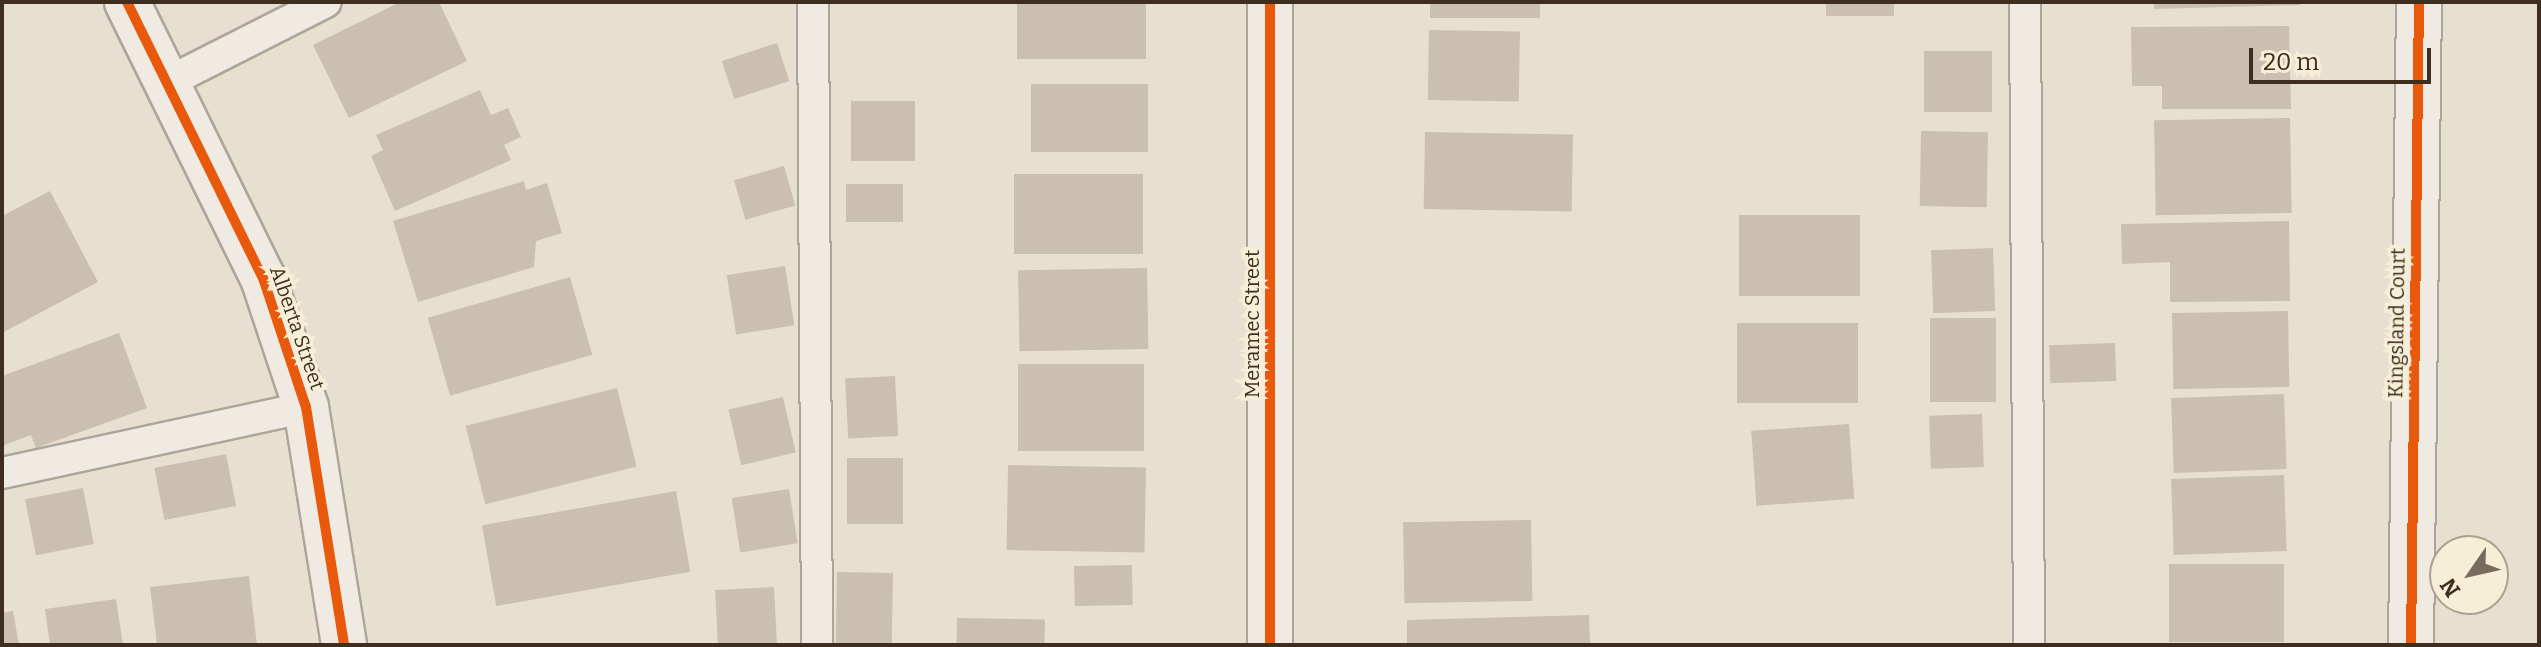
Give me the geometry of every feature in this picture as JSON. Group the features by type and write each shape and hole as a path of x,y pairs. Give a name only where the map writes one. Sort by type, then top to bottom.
{"street":[{"name":"Alberta Street","path":"127,2 263,278 306,407 344,645"},
{"name":"Meramec Street","path":"1270,2 1270,645"},
{"name":"Kingsland Court","path":"2411,645 2419,2"}],"lane":[{"path":"166,83 326,2"},
{"path":"813,2 817,645"},
{"path":"2025,2 2029,645"},
{"path":"2,473 306,407"}],"building":[{"path":"400,2 439,2 467,61 349,118 313,45"},
{"path":"1017,2 1146,2 1146,59 1017,59"},
{"path":"1430,2 1540,2 1540,18 1430,18"},
{"path":"1826,2 1894,2 1894,16 1826,16"},
{"path":"2154,2 2301,2 2301,5 2154,9"},
{"path":"2289,26 2291,109 2162,109 2162,86 2132,86 2131,27"},
{"path":"1429,30 1520,32 1519,102 1428,100"},
{"path":"777,43 789,81 734,99 722,61"},
{"path":"1924,51 1992,51 1992,112 1924,112"},
{"path":"1031,84 1148,84 1148,152 1031,152"},
{"path":"480,90 491,115 508,108 521,137 504,145 511,160 395,211 371,156 383,150 376,135"},
{"path":"851,101 915,101 915,161 851,161"},
{"path":"2290,118 2292,213 2156,215 2154,120"},
{"path":"1921,131 1988,132 1987,207 1920,206"},
{"path":"1425,132 1573,135 1572,212 1424,209"},
{"path":"784,166 795,205 745,220 734,180"},
{"path":"1014,174 1143,174 1143,254 1014,254"},
{"path":"524,181 526,190 547,183 562,233 536,241 534,267 418,302 393,221"},
{"path":"846,184 903,184 903,222 846,222"},
{"path":"50,191 98,282 2,333 2,216"},
{"path":"1739,215 1860,215 1860,296 1739,296"},
{"path":"2289,221 2290,301 2170,302 2170,262 2122,264 2121,224"},
{"path":"1993,248 1995,311 1933,313 1931,250"},
{"path":"785,266 794,325 736,334 727,275"},
{"path":"1147,268 1148,349 1019,351 1018,270"},
{"path":"570,277 592,355 450,396 428,318"},
{"path":"2288,311 2289,387 2173,389 2172,313"},
{"path":"1930,318 1996,318 1996,402 1930,402"},
{"path":"1737,323 1858,323 1858,403 1737,403"},
{"path":"119,333 147,408 36,448 31,435 2,446 2,376"},
{"path":"2115,343 2116,381 2050,383 2049,345"},
{"path":"1018,364 1144,364 1144,451 1018,451"},
{"path":"895,376 898,436 848,439 845,379"},
{"path":"617,388 637,467 485,504 466,426"},
{"path":"2284,394 2287,469 2174,473 2171,398"},
{"path":"783,397 796,453 741,465 728,410"},
{"path":"1982,414 1984,467 1931,469 1929,416"},
{"path":"1849,424 1854,499 1756,506 1751,431"},
{"path":"226,454 236,506 164,520 154,468"},
{"path":"847,458 903,458 903,524 847,524"},
{"path":"1008,465 1146,467 1144,552 1007,550"},
{"path":"2284,475 2287,551 2174,555 2171,479"},
{"path":"83,488 94,544 36,555 25,499"},
{"path":"789,489 798,543 740,552 732,498"},
{"path":"676,491 690,572 496,606 482,525"},
{"path":"1531,520 1532,601 1404,603 1403,522"},
{"path":"2169,564 2284,564 2284,642 2169,642"},
{"path":"1132,565 1133,605 1075,606 1074,566"},
{"path":"837,572 893,573 892,645 836,645"},
{"path":"249,576 257,645 157,645 150,587"},
{"path":"774,587 777,645 718,645 715,590"},
{"path":"116,599 123,645 50,645 45,609"},
{"path":"13,611 19,645 2,645 2,613"},
{"path":"1589,615 1590,645 1407,645 1407,620"},
{"path":"957,618 1045,620 1045,645 957,645"}],"cycle path":[{"path":"127,2 263,278 306,407 344,645"},
{"path":"1270,2 1270,645"},
{"path":"2411,645 2419,2"}]}
